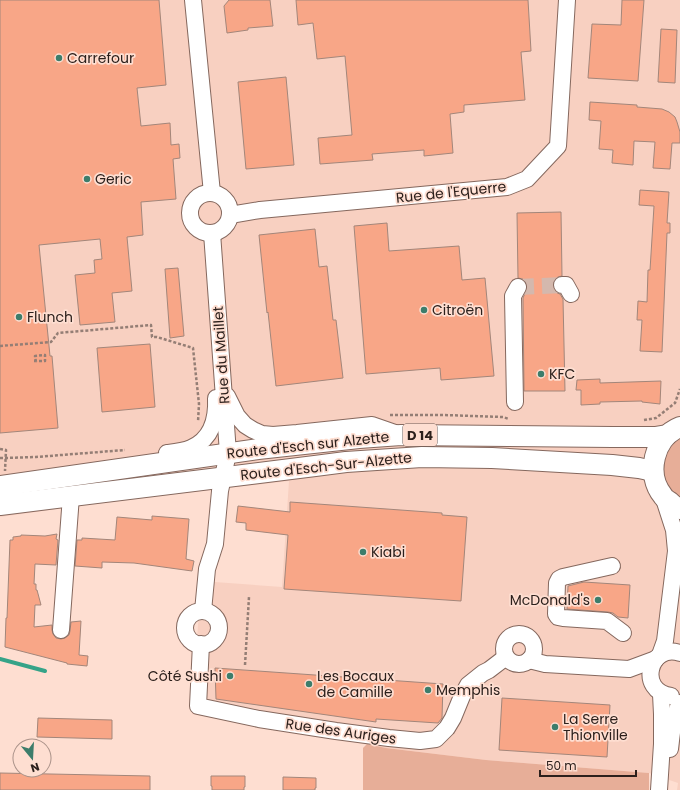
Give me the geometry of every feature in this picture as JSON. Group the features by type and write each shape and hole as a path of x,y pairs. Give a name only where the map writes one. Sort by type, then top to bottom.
{"main road":[{"name":"Route d'Esch sur Alzette","path":"3,486 228,453 359,438 401,435 655,437 673,431"},
{"path":"673,431 659,446 654,458 653,471 656,484 662,496 676,508 680,509"},
{"name":"Route d'Esch-Sur-Alzette","path":"0,505 346,462 422,457 492,458 604,464 653,471"}],"street":[{"path":"193,0 212,193"},
{"name":"Rue de l'Equerre","path":"230,215 260,210 507,187 527,179 558,146 567,0"},
{"path":"206,193 212,193 218,194 227,202 230,208 230,215 225,227 219,231 207,233 197,228 193,223 190,213 196,198 206,193"},
{"name":"Rue du Maillet","path":"212,233 228,438 228,453 223,477"},
{"path":"515,402 513,296 518,287"},
{"path":"88,473 145,456 190,448 197,445 205,438 213,425 215,416 215,379 220,349"},
{"path":"223,389 237,416 245,425 262,434 304,432 372,425 401,435"},
{"path":"203,611 207,569 214,544 223,477"},
{"path":"61,630 71,496"},
{"path":"659,790 662,714 656,688 650,674 652,666 665,641 676,551 674,530 662,496"},
{"path":"612,566 559,579 557,583 556,614 558,618 608,621 623,633"},
{"path":"203,611 212,614 216,618 219,628 218,633 211,642 200,644 190,640 187,635 186,624 188,618 192,614 203,611"},
{"path":"515,634 528,637 533,646 532,656 529,660 520,664 510,661 506,657 504,648 507,640 515,634"},
{"name":"Rue des Auriges","path":"200,644 198,706 267,720 389,738 420,741 436,739 448,728 468,685 506,657"},
{"path":"529,660 545,664 629,669 668,652 680,653"},
{"path":"629,669 669,696 680,695"},
{"path":"666,790 671,736 680,702"}],"path":[{"path":"0,346 51,342 58,333 151,325 152,338 157,337 193,348 198,404 198,423 205,438"},
{"path":"675,403 680,389"},
{"path":"638,421 656,418 675,403 680,401"},
{"path":"0,449 6,450 3,486"},
{"path":"245,665 250,597"}],"shaded area":[{"path":"0,0 680,0 680,790 677,790 678,783 649,773 486,760 386,748 192,714 201,581 282,587 289,481 120,500 0,517"},
{"path":"680,434 680,501 661,479 661,454"},
{"path":"367,744 386,748 486,760 649,773 649,790 363,790 363,748"}],"building":[{"name":"Geric","path":"0,0 159,0 166,85 137,88 141,126 170,123 171,145 179,144 180,158 173,159 176,199 141,202 143,235 127,237 132,291 112,293 115,322 80,325 75,275 95,273 94,260 102,259 100,239 39,245 50,356 52,356 58,428 0,433"},
{"path":"229,0 270,0 273,26 248,28 248,30 227,33 224,6"},
{"path":"296,0 528,0 531,51 521,52 525,100 464,105 464,112 450,114 453,153 424,156 424,150 372,154 373,160 320,164 318,138 352,135 345,56 317,59 313,23 298,25"},
{"path":"622,0 644,0 638,81 588,78 592,24 621,25"},
{"path":"661,29 677,30 675,83 658,82"},
{"path":"286,77 294,165 246,169 238,82"},
{"path":"590,102 637,105 637,107 662,109 675,117 680,132 680,143 672,143 670,169 653,168 655,142 634,141 633,165 612,163 613,150 599,149 601,121 589,120"},
{"path":"640,190 669,192 667,223 670,223 670,233 667,233 662,352 640,351 642,320 637,320 638,301 647,302 648,270 650,270 654,206 639,205"},
{"path":"561,212 562,276 554,280 553,285 554,290 560,294 563,299 565,391 524,391 523,298 527,286 523,279 518,278 517,213"},
{"name":"Citroën","path":"387,223 389,251 459,246 462,280 485,278 494,376 441,380 440,368 366,374 354,226"},
{"path":"315,229 319,267 327,266 333,320 336,320 343,378 276,386 259,235"},
{"path":"178,268 184,336 170,338 165,269"},
{"path":"150,344 155,407 102,412 97,348"},
{"path":"600,379 600,383 661,381 660,404 642,401 600,402 600,404 581,405 581,390 576,390 577,380"},
{"name":"Kiabi","path":"290,502 442,513 442,515 467,517 461,601 284,589 288,535 246,530 246,523 236,522 238,506 290,512"},
{"path":"152,516 189,519 186,559 194,561 192,571 134,563 102,562 102,568 75,566 77,540 82,540 82,538 115,540 117,517 152,520"},
{"path":"57,534 56,565 35,564 34,584 36,584 36,590 41,605 35,605 34,627 52,625 53,634 56,638 61,639 69,635 71,622 81,621 79,655 88,656 87,666 67,664 5,647 10,540 13,540 13,537 21,535 45,536"},
{"name":"McDonald's","path":"584,582 630,585 628,618 618,617 613,613 608,612 567,609 568,586"},
{"path":"215,668 443,684 442,718 438,723 376,719 376,722 216,699"},
{"name":"La Serre Thionville","path":"502,698 610,705 607,757 499,750"},
{"path":"38,718 112,720 112,739 37,737"},
{"path":"0,773 12,773 12,778 52,778 52,774 150,776 150,790 0,790"},
{"path":"211,776 245,776 244,790 212,790"},
{"path":"283,777 316,778 316,788 315,790 283,790"}],"waterway":[{"path":"0,659 45,671"}],"tunnel":[{"path":"518,287 562,285"}],"place":[{"name":"Carrefour","path":"59,58"},
{"name":"Geric","path":"87,179"},
{"name":"Citroën","path":"424,310"},
{"name":"Flunch","path":"19,317"},
{"name":"KFC","path":"541,374"},
{"name":"Kiabi","path":"363,552"},
{"name":"McDonald's","path":"598,600"},
{"name":"Côté Sushi","path":"230,676"},
{"name":"Les Bocaux de Camille","path":"309,684"},
{"name":"Memphis","path":"428,690"},
{"name":"La Serre Thionville","path":"555,727"}]}
